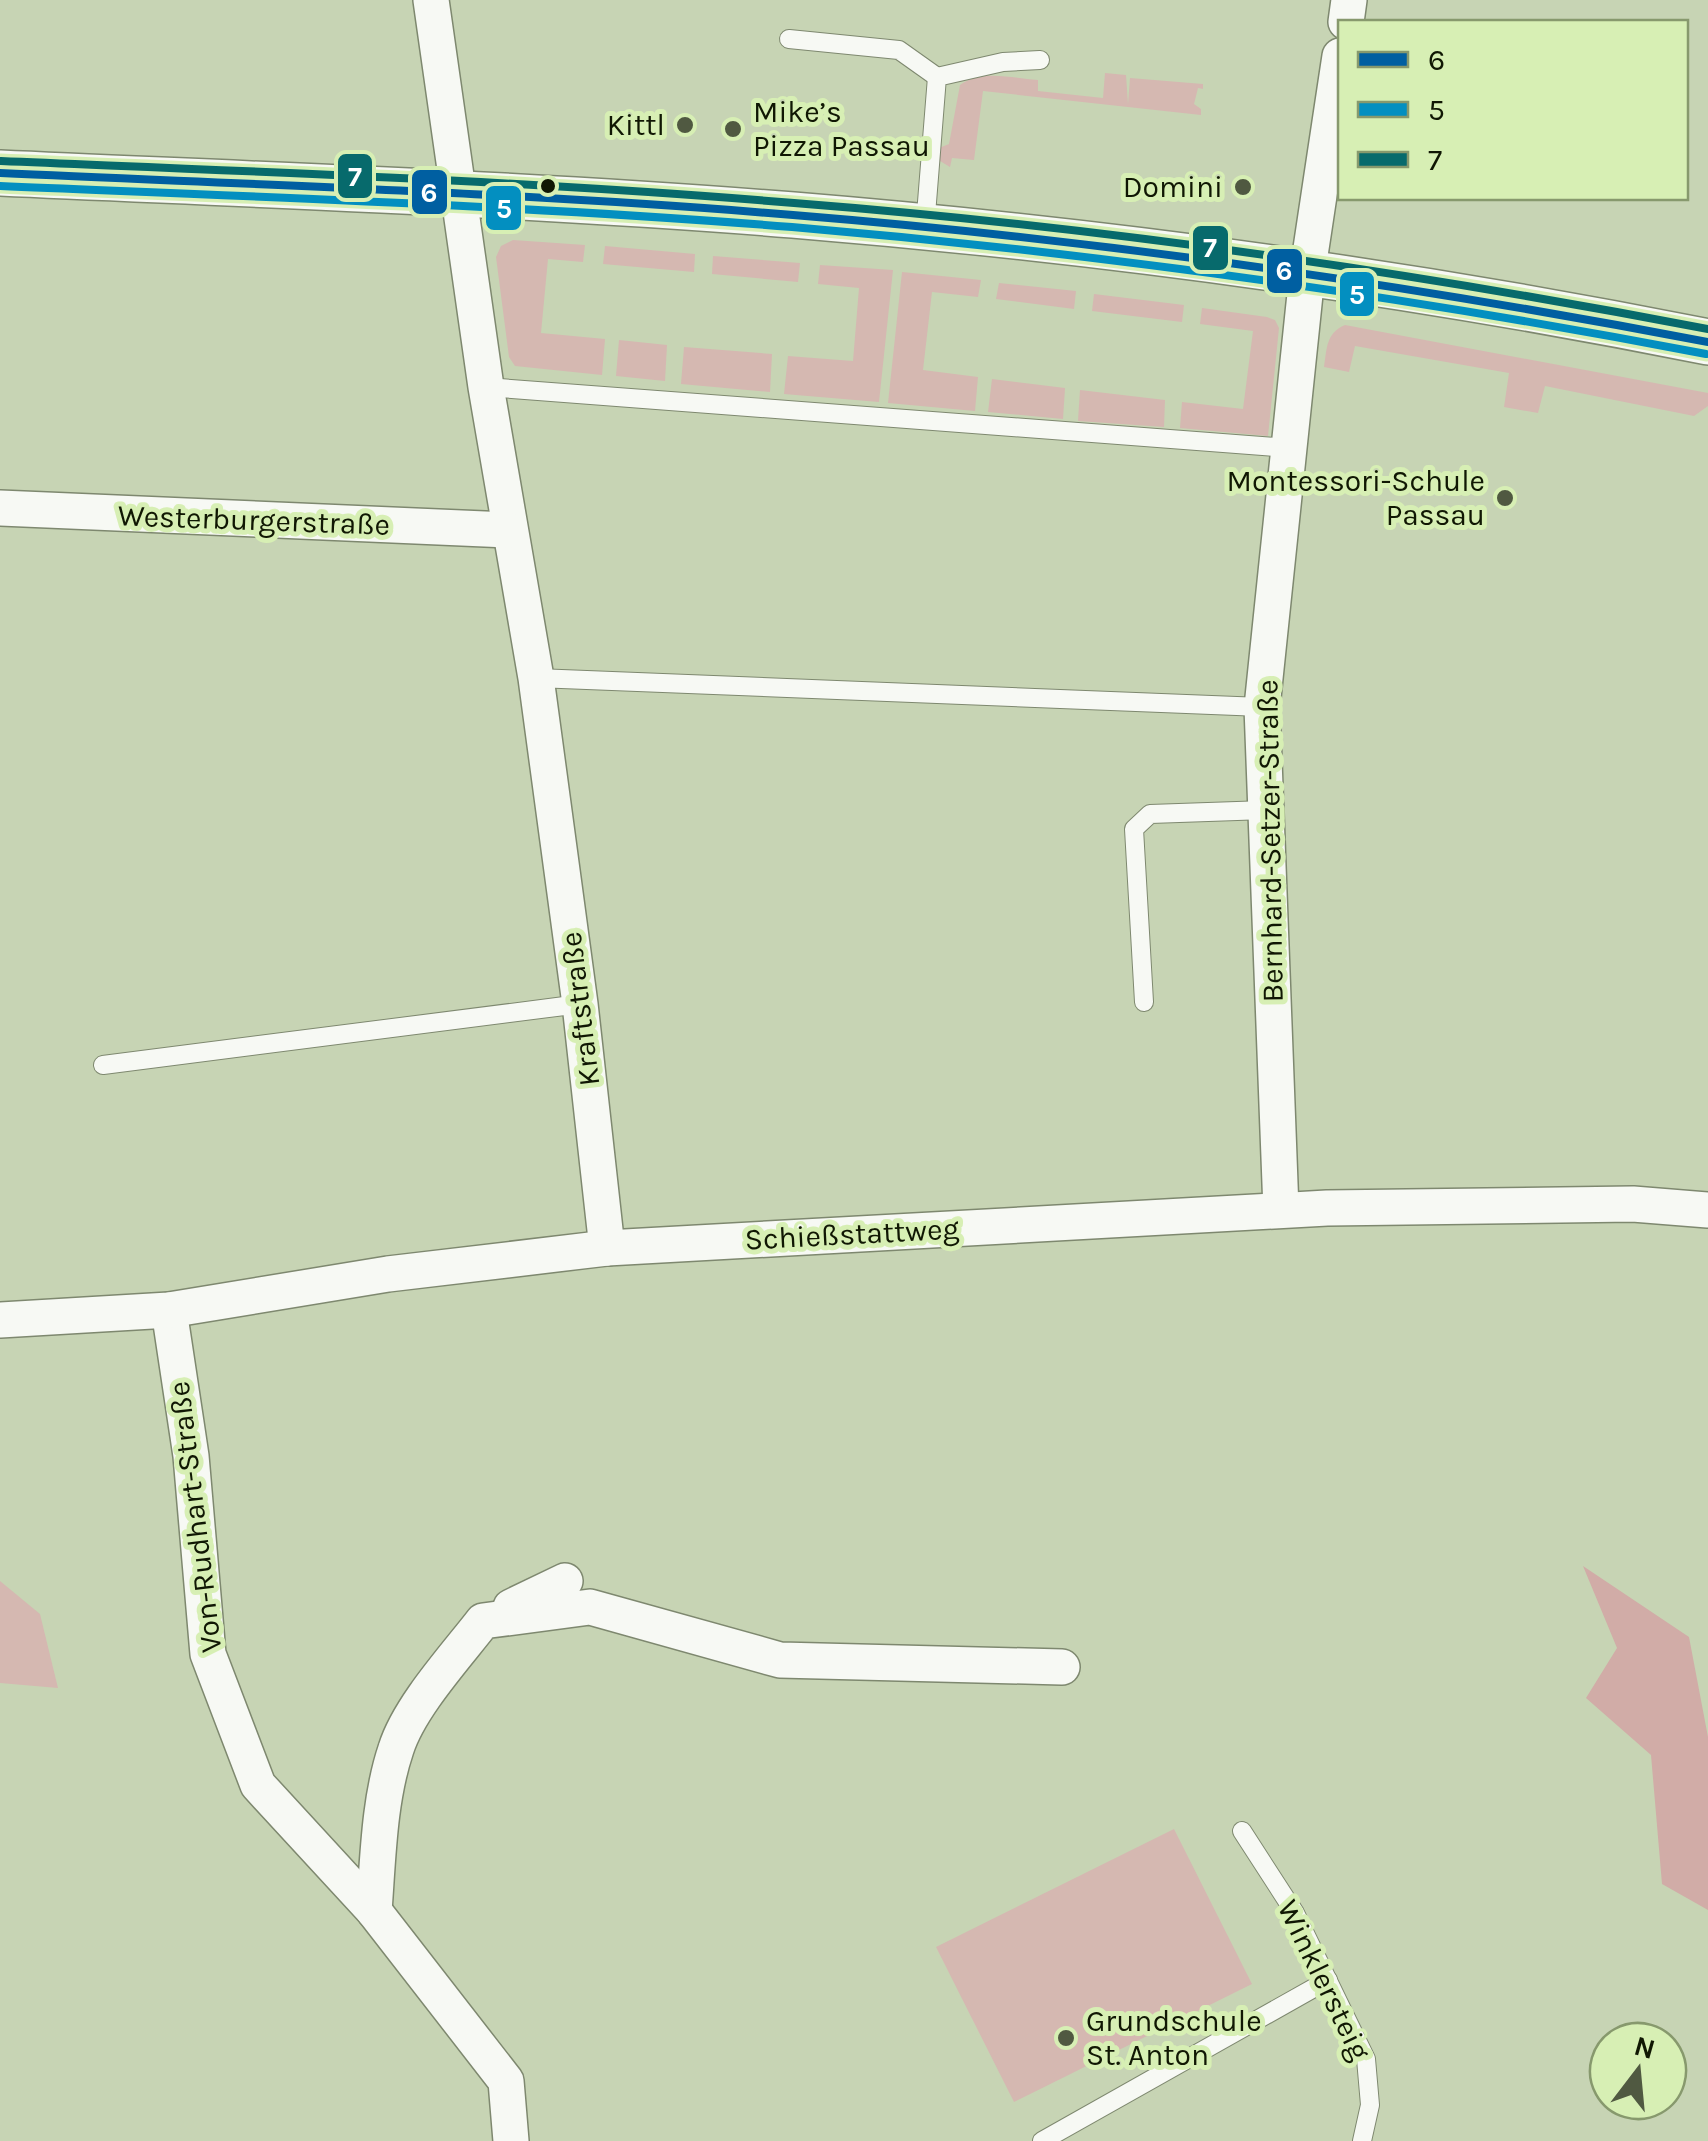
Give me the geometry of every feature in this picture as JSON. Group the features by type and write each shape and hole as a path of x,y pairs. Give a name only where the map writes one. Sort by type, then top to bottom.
{"street":[{"name":"Kraftstraße","path":"431,0 456,195 508,530 536,678 580,1004 607,1248"},
{"name":"Bernhard-Setzer-Straße","path":"1280,1210 1262,706 1307,276 1338,69"},
{"path":"0,173 456,195 790,215 925,228 1506,304 1708,342"},
{"name":"Westerburgerstraße","path":"0,508 508,530"},
{"name":"Schießstattweg","path":"0,1320 169,1310 388,1274 607,1248 1280,1210 1633,1204 1708,1210"},
{"name":"Von-Rudhart-Straße","path":"169,1310 191,1456 208,1654 258,1786 374,1910 506,2081 511,2141"},
{"path":"374,1910 382,1822 396,1748 428,1692 483,1621 565,1581"},
{"path":"483,1621 590,1607 780,1660 1062,1667"}],"lane":[{"path":"789,38 899,50 937,77 1003,62 1040,60"},
{"path":"925,228 937,77"},
{"path":"486,387 1288,448"},
{"path":"536,678 1262,706"},
{"path":"1144,1002 1134,829 1150,814 1266,810"},
{"path":"103,1065 580,1004"},
{"name":"Winklersteig","path":"1242,1830 1295,1912 1366,2059 1370,2105 1362,2141"},
{"path":"1042,2141 1328,1980"}],"shaded area":[{"path":"1105,73 1126,75 1128,104 1130,78 1203,84 1194,104 1201,109 1201,115 983,91 974,160 952,158 950,167 940,161 939,148 949,144 960,85 969,80 997,76 1038,80 1038,91 1103,98"},
{"path":"513,240 585,245 583,262 548,259 541,333 605,339 602,375 515,366 509,357 496,257 501,246"},
{"path":"605,246 695,254 694,272 603,264"},
{"path":"713,256 800,263 798,282 712,274"},
{"path":"820,265 893,270 879,402 784,394 788,356 853,361 859,288 818,284"},
{"path":"902,272 981,280 978,297 932,292 923,370 978,377 975,411 888,403"},
{"path":"999,283 1076,291 1074,309 996,299"},
{"path":"1094,294 1184,305 1182,322 1092,311"},
{"path":"1202,308 1275,320 1279,328 1268,436 1180,428 1182,402 1243,409 1253,331 1200,324"},
{"path":"1345,325 1708,393 1708,406 1694,416 1545,386 1538,413 1504,407 1509,373 1355,346 1349,372 1324,367 1331,337"},
{"path":"619,340 667,345 665,381 616,376"},
{"path":"684,347 772,354 770,392 681,384"},
{"path":"992,379 1065,388 1063,419 988,412"},
{"path":"1080,390 1165,400 1164,427 1078,421"},
{"path":"1583,1566 1689,1637 1708,1737 1708,1910 1662,1884 1651,1755 1586,1698 1617,1648"},
{"path":"0,1581 40,1614 58,1688 0,1683"},
{"path":"1174,1829 1252,1984 1014,2102 936,1947"}],"transit line":[{"name":"7","path":"1,161 497,183 909,213 1252,253 1481,288 1708,329"},
{"name":"6","path":"0,173 595,201 908,225 1252,266 1481,301 1708,342"},
{"name":"5","path":"0,186 594,213 907,238 1250,279 1479,313 1706,354"}],"place":[{"name":"Kittl","path":"685,125"},
{"name":"Mike’s Pizza Passau","path":"733,129"},
{"name":"Domini","path":"1243,187"},
{"name":"Montessori-Schule Passau","path":"1505,498"},
{"name":"Grundschule St. Anton","path":"1066,2038"}]}
